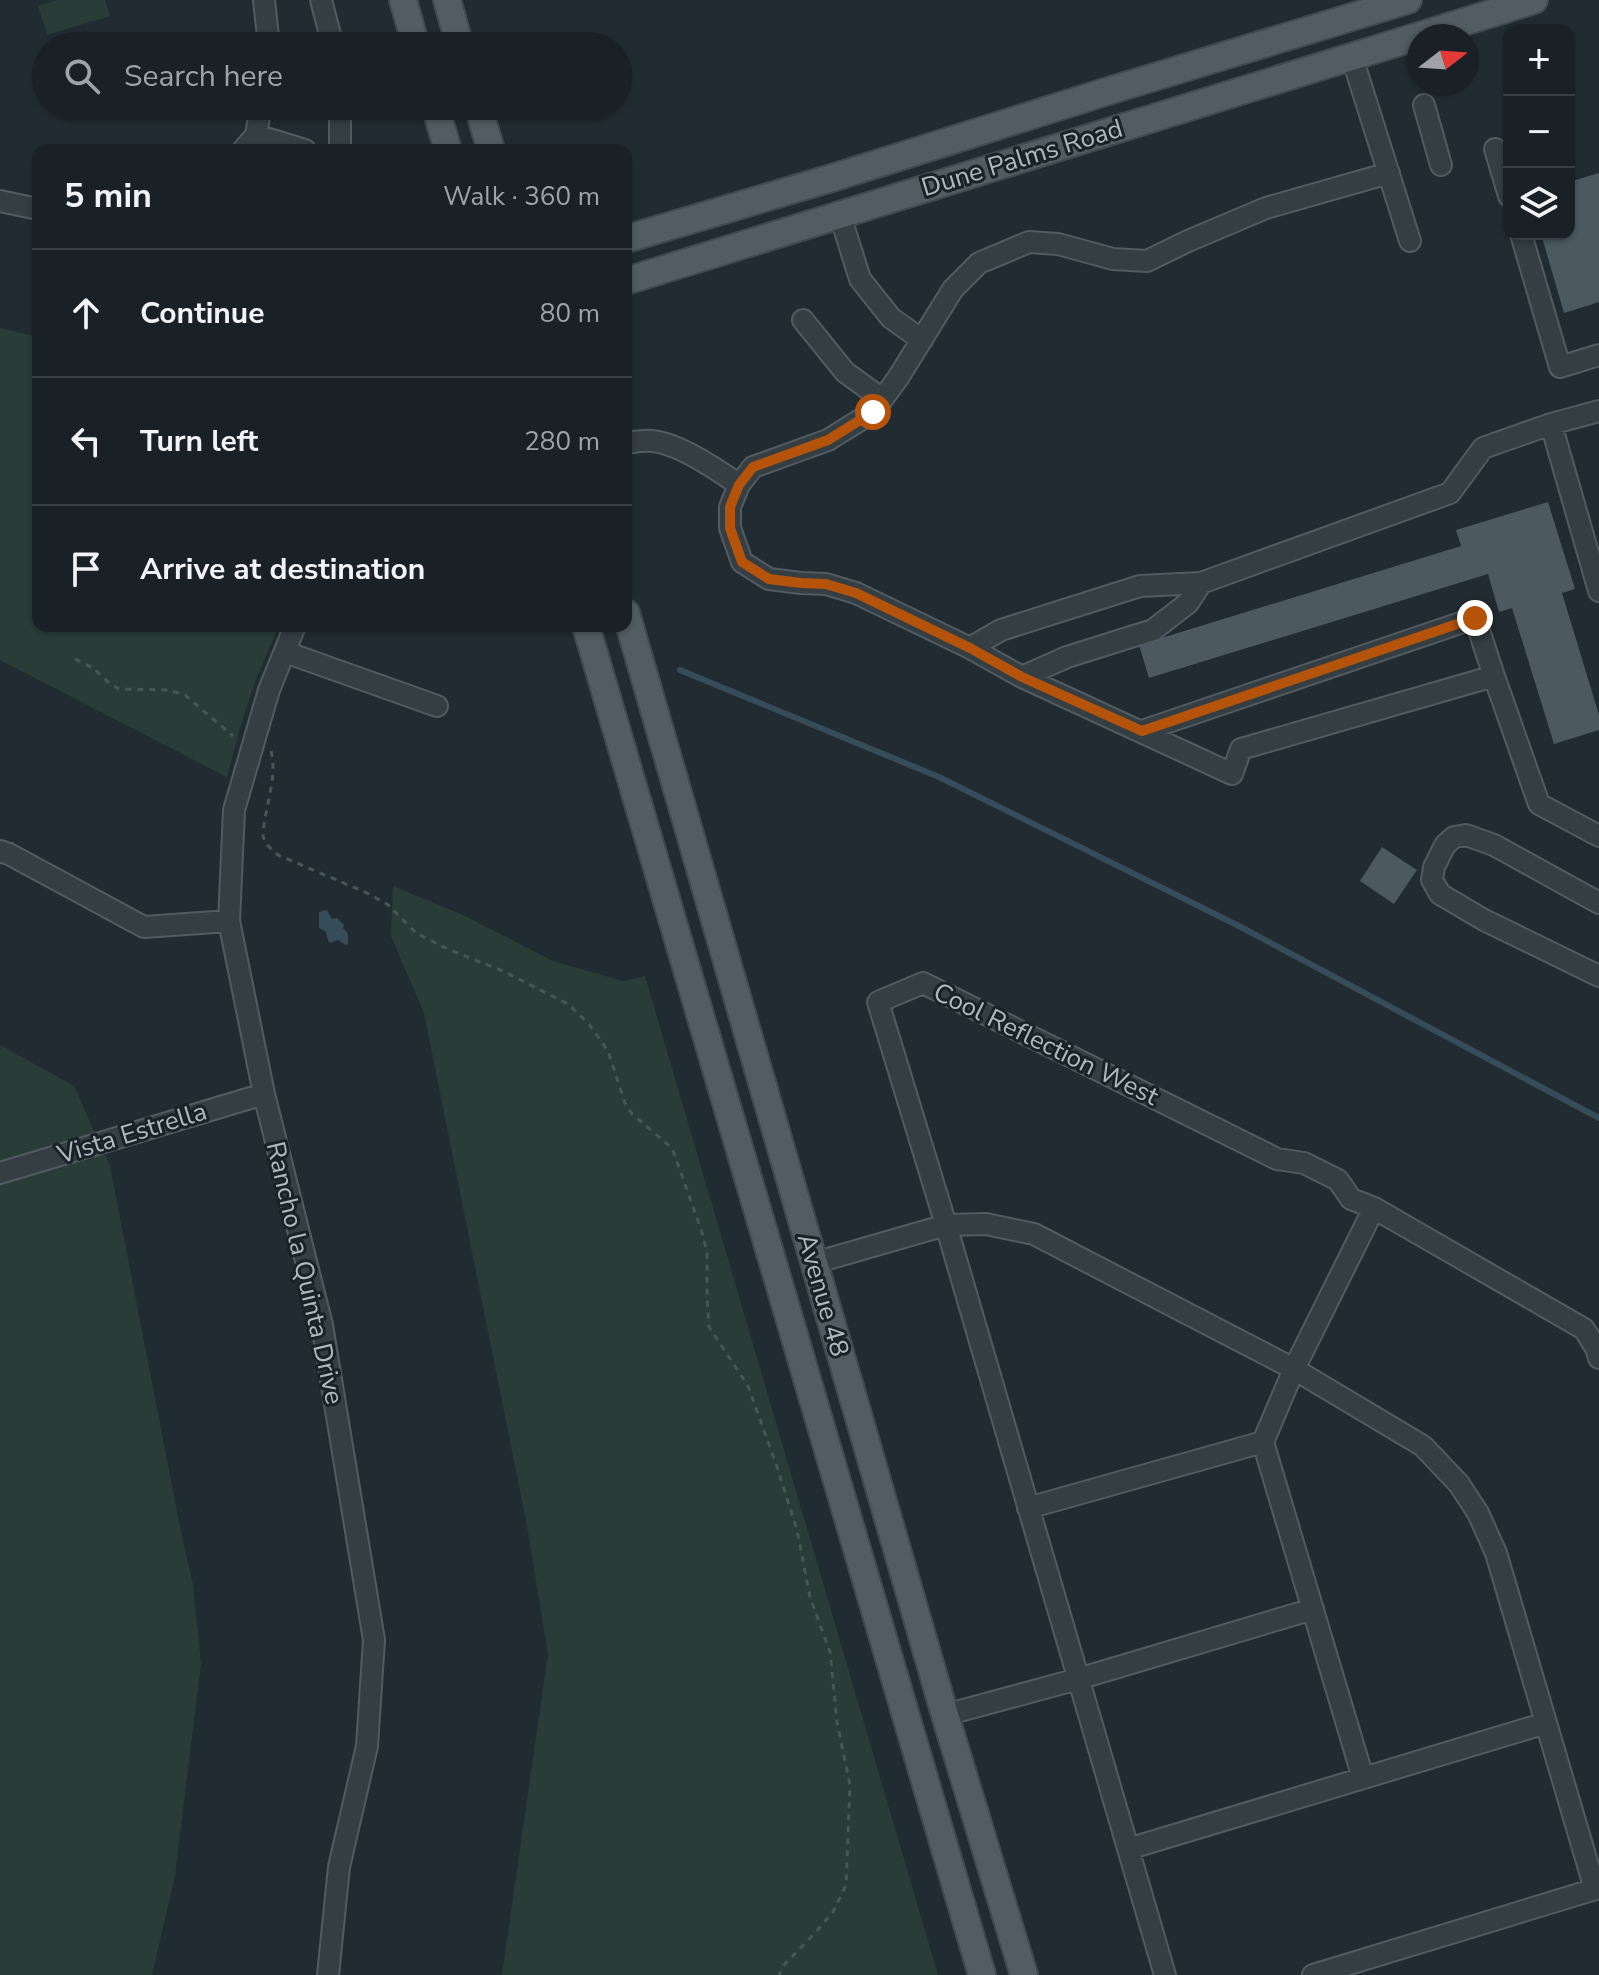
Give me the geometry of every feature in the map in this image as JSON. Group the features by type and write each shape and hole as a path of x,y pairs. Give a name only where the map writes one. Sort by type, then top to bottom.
{"main road":[{"path":"403,0 412,32"},
{"path":"447,0 456,32"},
{"name":"Dune Palms Road","path":"632,237 1408,0"},
{"path":"1352,57 1352,44 1357,35 1418,0"},
{"name":"Dune Palms Road","path":"1457,24 1534,0"},
{"name":"Dune Palms Road","path":"632,279 1407,40"},
{"path":"1018,160 1098,116 1105,107 1105,92"},
{"path":"439,120 446,144"},
{"path":"482,120 489,144"},
{"path":"840,215 839,206 848,192 932,147"},
{"name":"Avenue 48","path":"588,632 982,1975"},
{"name":"Avenue 48","path":"631,632 945,1715 1024,1975"},
{"path":"776,1275 814,1263"},
{"path":"846,1514 879,1567 922,1712 933,1719 945,1715"}],"street":[{"path":"264,0 267,32"},
{"path":"321,0 329,32"},
{"path":"1352,57 1410,241"},
{"path":"1424,105 1441,165"},
{"path":"250,142 257,120"},
{"path":"340,120 340,144"},
{"path":"1495,149 1503,176"},
{"path":"1389,173 1266,208 1147,261 1113,259 1058,244 1029,242 979,263 953,289 898,378 873,412 828,440 753,467 739,485 730,507 730,528 742,562 769,579 826,584 856,593 1022,677 1232,774 1241,749 1494,676"},
{"path":"0,201 32,208"},
{"path":"840,215 860,279 891,318 922,340"},
{"path":"1523,240 1560,367 1599,355"},
{"path":"803,320 845,372 882,399"},
{"path":"970,648 1001,630 1140,586 1201,583 1450,493 1483,448 1599,411"},
{"path":"1551,424 1599,591"},
{"path":"632,443 653,441 670,445 716,468 739,485"},
{"path":"1022,677 1067,657 1153,630 1188,603 1201,583"},
{"path":"1142,731 1475,618 1539,804 1599,836"},
{"name":"Rancho la Quinta Drive","path":"293,632 269,690 234,810 229,921 264,1094 322,1325 374,1640 367,1746 339,1867 328,1975"},
{"path":"285,652 437,706"},
{"path":"1599,903 1494,845 1466,835 1454,837 1445,845 1434,867 1432,880 1440,894 1484,920 1599,976"},
{"path":"0,851 144,927 229,921"},
{"name":"Cool Reflection West","path":"1165,1975 878,1002 923,983 1277,1159 1304,1163 1338,1180 1351,1199 1374,1208 1584,1329 1599,1358"},
{"name":"Vista Estrella","path":"0,1173 264,1094"},
{"path":"1363,1778 1263,1442 1294,1369 1374,1208"},
{"path":"814,1263 946,1225 986,1224 1034,1234 1294,1369 1423,1446 1459,1484 1478,1513 1496,1553 1597,1888 1313,1975"},
{"path":"1028,1508 1263,1442"},
{"path":"945,1715 1313,1609"},
{"path":"1128,1849 1546,1723"}],"path":[{"path":"75,659 93,668 119,689 168,690 185,695 233,736"},
{"path":"266,748 271,750 273,757 263,836 266,844 278,855 387,904 416,933 568,1004 589,1024 608,1051 625,1103 632,1114 672,1148 707,1253 709,1327 748,1386 797,1530 810,1597 830,1652 837,1722 850,1785 846,1885 833,1912 789,1959 779,1975"}],"green space":[{"path":"57,0 105,0 110,16 57,32 46,32 38,6"},
{"path":"0,328 32,336 32,632 276,632 256,679 227,777 0,660"},
{"path":"393,886 465,916 553,961 623,981 645,976 938,1975 502,1975 548,1654 527,1526 424,1013 391,936"},
{"path":"0,1045 74,1086 110,1166 193,1585 201,1663 175,1876 152,1975 0,1975"}],"water":[{"path":"327,910 332,919 337,918 344,925 348,944 338,940 330,943 326,932 319,928 319,912"}],"building":[{"path":"1599,173 1599,302 1564,313 1543,240 1575,240 1575,180"},
{"path":"1548,502 1575,589 1562,593 1599,715 1599,730 1554,744 1512,608 1499,612 1488,574 1149,678 1139,645 1461,546 1456,530"},
{"path":"1382,847 1417,870 1394,904 1360,881"}],"waterway":[{"path":"680,670 939,777 1237,925 1599,1118"}],"route":[{"path":"873,412 828,440 753,467 739,485 730,507 730,528 742,562 769,579 826,584 856,593 1022,677 1142,731 1475,618"}]}
